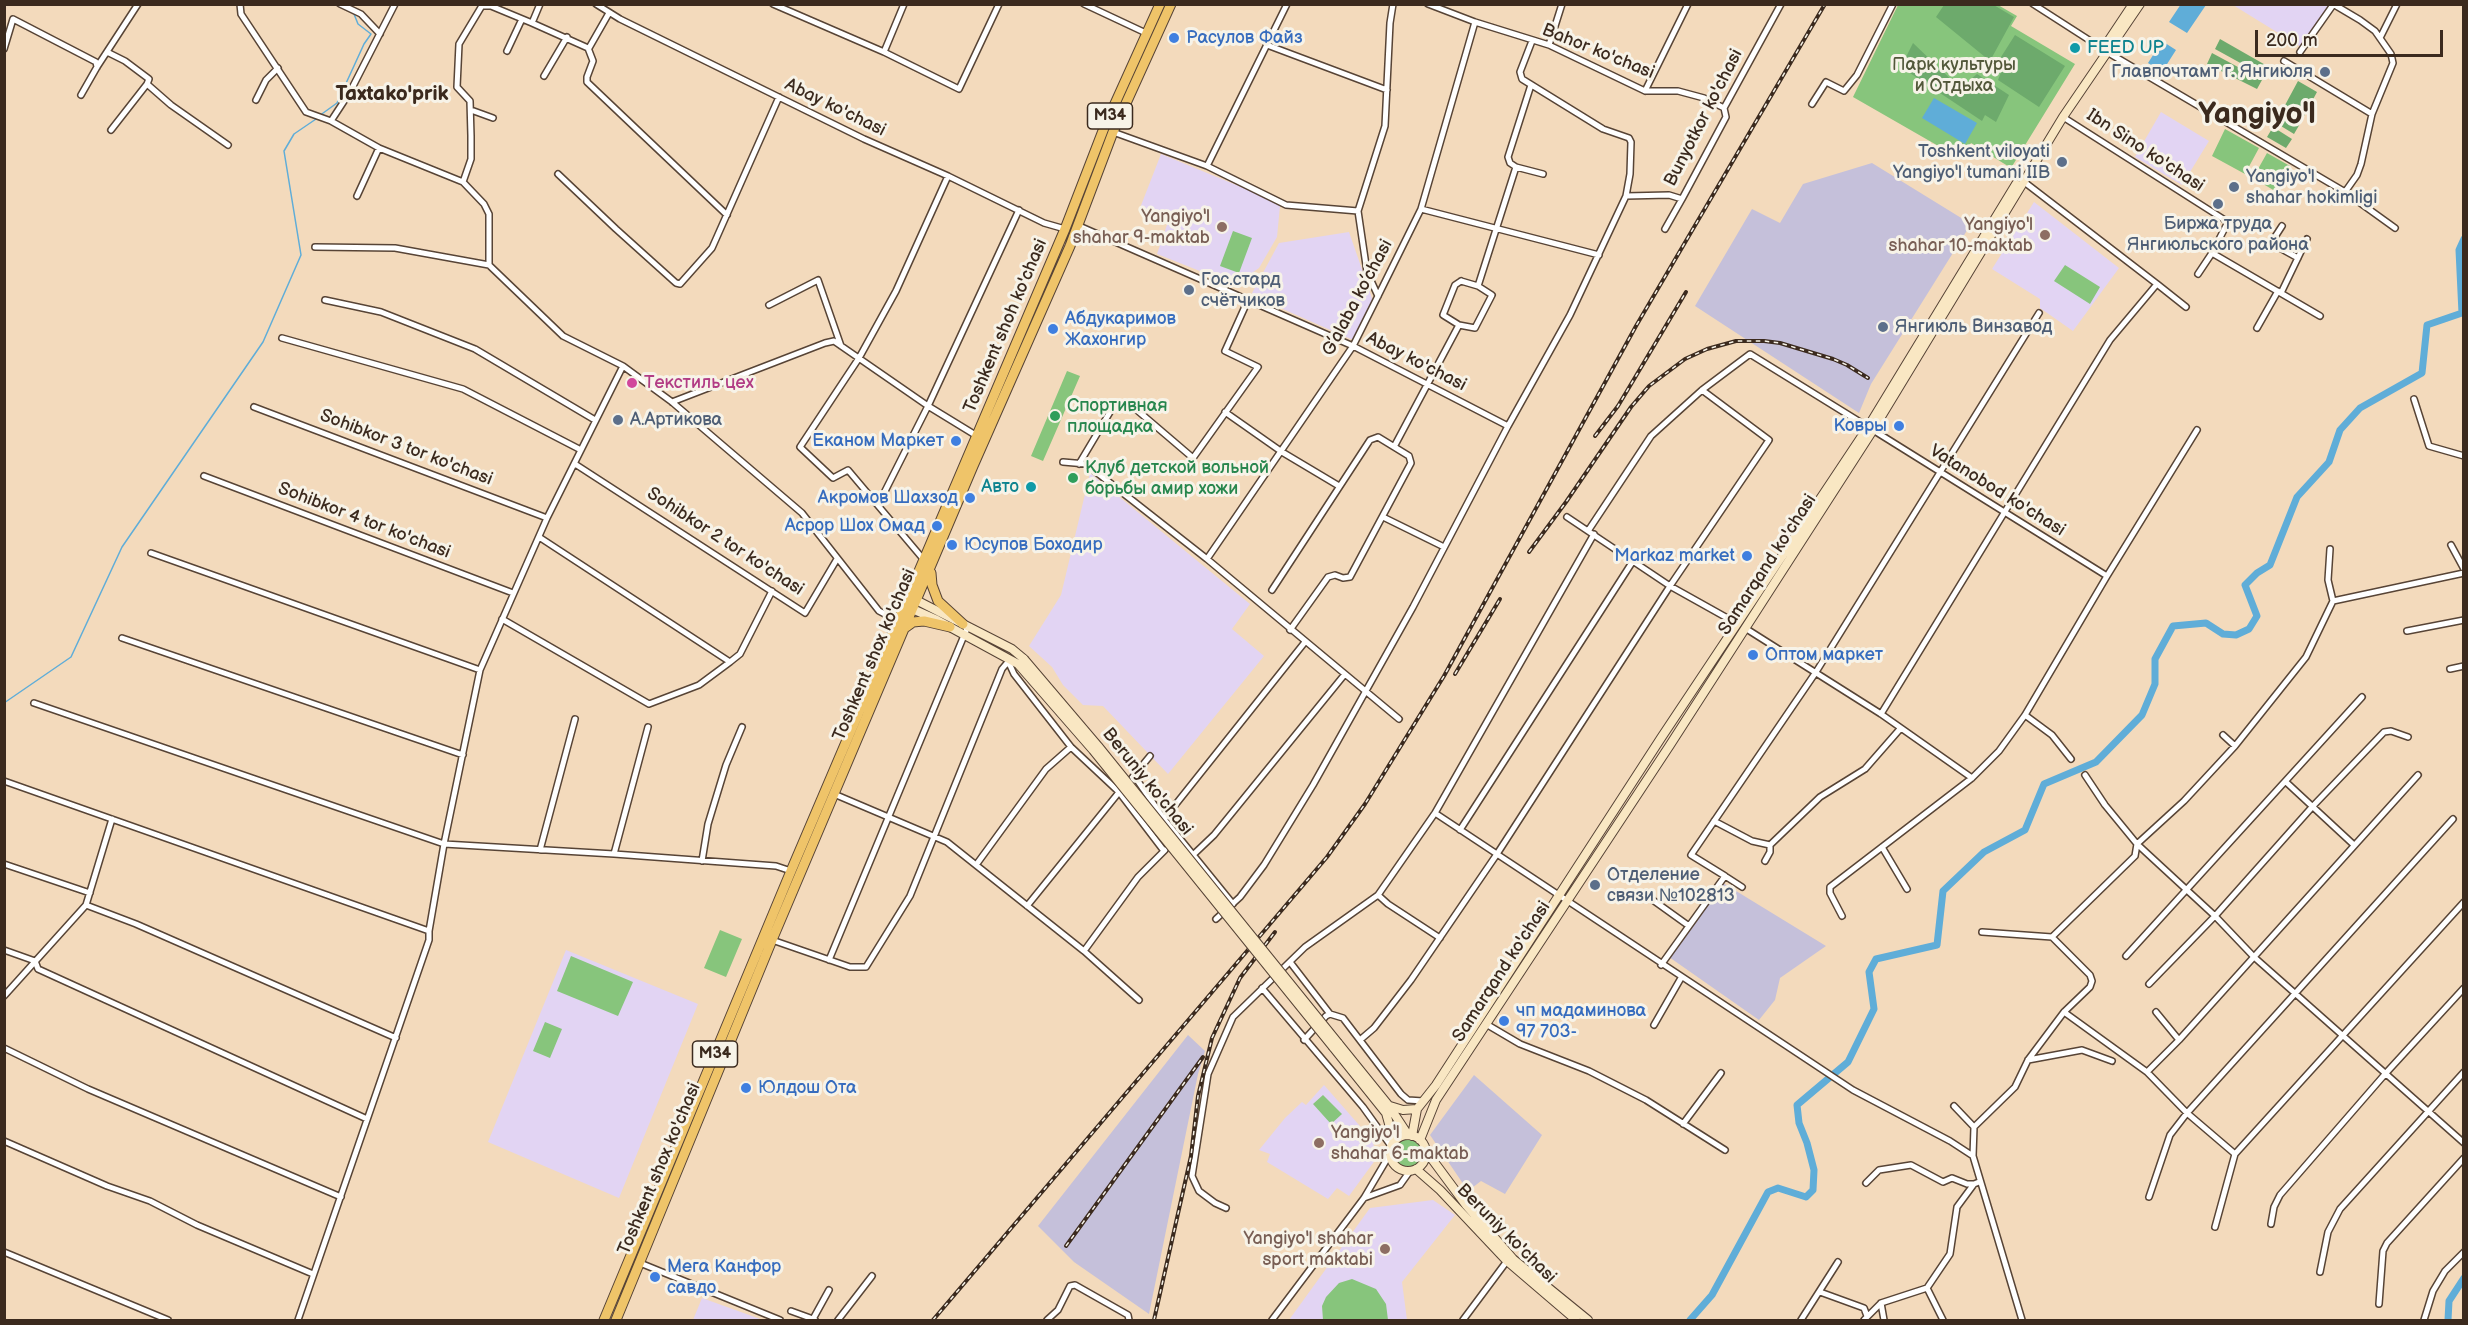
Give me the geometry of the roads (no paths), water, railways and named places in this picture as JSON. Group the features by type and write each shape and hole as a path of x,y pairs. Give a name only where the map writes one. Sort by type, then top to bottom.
{"main road":[{"name":"M34","path":"1067,225 1104,128 1160,4"},
{"name":"Toshkent shox ko'chasi","path":"604,1320 791,871 902,624 969,464 1077,230 1113,132 1171,4"},
{"name":"Samarqand ko'chasi","path":"2021,180 2133,4"},
{"name":"Samarqand ko'chasi","path":"1414,1137 1870,428 2021,180 2105,50 2140,4"},
{"path":"1067,225 1077,230"},
{"name":"Toshkent shoh ko'chasi","path":"977,436 1067,225"},
{"name":"Toshkent shox ko'chasi","path":"969,464 977,436"},
{"path":"927,563 936,597 965,628"},
{"name":"Beruniy ko'chasi","path":"911,603 950,627 965,628"},
{"name":"Beruniy ko'chasi","path":"911,603 939,614 1021,661 1336,1045 1426,1151 1466,1205 1513,1259 1588,1320"},
{"path":"902,624 924,621 950,627"},
{"name":"Toshkent shox ko'chasi","path":"616,1320 902,624"},
{"name":"Samarqand ko'chasi","path":"1414,1137 1418,1109 1423,1101 1436,1085 1559,894 1742,626"},
{"name":"Beruniy ko'chasi","path":"1336,1045 1386,1113 1394,1165 1404,1171 1413,1170 1455,1205 1507,1261 1576,1320"},
{"path":"1389,1106 1403,1110 1418,1109"},
{"path":"1392,1147 1414,1137"},
{"path":"1413,1170 1424,1162 1426,1151"}],"street":[{"path":"81,95 138,4"},
{"path":"240,4 241,14 306,112 328,120 379,148 464,182 484,204 489,214 489,265"},
{"path":"340,4 361,14 380,34"},
{"path":"328,120 350,92 395,4"},
{"path":"532,23 540,4"},
{"name":"Abay ko'chasi","path":"596,4 609,13 864,139 948,176 1044,223 1067,225"},
{"path":"773,4 884,52 961,89 999,4"},
{"path":"884,52 904,4"},
{"path":"1084,4 1157,38"},
{"path":"1207,166 1287,4"},
{"path":"1378,297 1368,272 1358,212 1385,126 1390,23 1394,4"},
{"name":"Bahor ko'chasi","path":"1428,4 1475,22 1549,45 1645,91 1678,91 1704,98 1724,108"},
{"path":"1549,45 1562,4"},
{"path":"1645,91 1688,4"},
{"name":"Bunyotkor ko'chasi","path":"1626,196 1669,195 1682,199 1726,117 1724,108 1781,4"},
{"path":"1812,104 1826,82 1844,91 1857,75 1893,4"},
{"path":"2033,4 2105,50 2345,192 2395,228"},
{"path":"2380,38 2397,4"},
{"path":"464,182 471,159 471,110 470,101 457,87 459,44 483,5 491,6 567,37 588,48 594,61 587,82 727,214"},
{"path":"2300,52 2333,5 2360,20 2380,38 2391,54 2393,63 2372,114 2361,164 2345,192"},
{"path":"588,48 609,13"},
{"path":"507,51 522,19"},
{"path":"4,49 13,20 96,62 97,67"},
{"name":"G’alaba ko’chasi","path":"1208,559 1353,346 1378,297 1421,209 1475,22"},
{"path":"544,76 567,37"},
{"path":"1216,919 1233,904 1264,866 1366,691 1570,315 1626,196 1630,174 1631,142 1629,138 1603,129 1522,79 1520,72 1532,41"},
{"path":"1268,45 1386,90"},
{"path":"106,52 125,61 149,79 111,130"},
{"path":"2284,61 2372,114"},
{"path":"256,100 266,80 278,69"},
{"path":"147,84 171,105 228,145"},
{"path":"1531,85 1508,157 1510,163 1516,167 1543,174"},
{"path":"558,174 676,283 682,283 712,248 779,98"},
{"path":"471,110 493,118"},
{"name":"Ibn Sino ko'chasi","path":"2063,117 2228,222 2212,253"},
{"path":"1113,132 1207,166 1286,205 1358,212"},
{"path":"357,196 379,148"},
{"path":"1478,285 1516,167"},
{"path":"927,563 848,470 833,478 801,447 859,358 896,291 948,176"},
{"path":"2021,180 2186,307"},
{"path":"1665,229 1682,199"},
{"path":"1421,209 1599,255"},
{"path":"878,505 928,406 1019,210"},
{"path":"2282,226 2271,243 2298,258"},
{"name":"Abay ko'chasi","path":"1077,230 1353,346 1508,426"},
{"path":"2257,328 2307,239"},
{"path":"315,247 395,248 489,265 563,336 623,366 672,402 802,513 879,611 902,624"},
{"path":"2198,274 2212,253 2320,316"},
{"path":"769,305 818,280 841,346"},
{"path":"1461,281 1478,285 1490,292 1492,298 1478,326 1470,328 1459,325 1443,315 1455,285 1461,281"},
{"path":"1881,714 2110,340 2157,284"},
{"path":"325,300 381,312 475,349 595,420"},
{"path":"1079,464 1113,406 1123,403 1131,405 1193,458 1258,367 1225,351 1248,300"},
{"path":"1742,887 1690,855 1816,672 2039,313"},
{"path":"1395,445 1459,325"},
{"path":"282,338 463,389 581,450"},
{"path":"672,402 825,343 834,342 928,406 977,436"},
{"name":"Vatanobod ko'chasi","path":"1226,1208 1199,1191 1192,1176 1208,1074 1233,1017 1305,947 1378,895 1435,813 1591,533 1652,436 1702,390 1750,354 2106,576"},
{"path":"298,1320 429,940 444,844 480,670 538,537 623,366"},
{"path":"1360,1040 1374,1028 1440,938 1670,586 1769,440 1702,390"},
{"path":"2414,399 2429,446 2463,456"},
{"name":"Sohibkor 3 tor ko'chasi","path":"254,407 547,518"},
{"path":"1225,412 1282,452 1339,486"},
{"path":"1842,916 1830,893 1830,887 1972,778 1999,751 2025,715 2106,576 2198,430"},
{"path":"1272,590 1371,440 1378,437 1395,445 1409,456 1411,463 1350,577 1343,578 1335,575 1328,577 1290,630"},
{"path":"1063,462 1086,464 1208,559 1399,719"},
{"name":"Sohibkor 2 tor ko'chasi","path":"575,464 805,613 837,559"},
{"name":"Sohibkor 4 tor ko'chasi","path":"204,476 513,593"},
{"path":"1383,517 1444,548"},
{"path":"1568,517 1670,586 1742,626 1816,672 1972,778"},
{"path":"538,537 730,662"},
{"path":"2451,545 2463,569"},
{"path":"2052,937 2135,856 2137,844 2184,801 2235,746 2306,657 2333,601 2328,580 2330,549"},
{"path":"151,553 480,670"},
{"path":"1460,830 1633,561"},
{"path":"2333,601 2463,573"},
{"path":"502,619 649,704 699,685 740,654 772,591"},
{"path":"2407,631 2463,620"},
{"path":"829,960 965,628"},
{"path":"122,638 463,754"},
{"path":"1164,819 1305,642"},
{"path":"772,940 850,967 866,967 910,896 1009,656 1071,747 1119,792 1164,851"},
{"path":"2450,669 2463,666"},
{"path":"1194,854 1214,835 1345,674"},
{"path":"2126,956 2362,698"},
{"path":"34,703 444,844 614,854 776,867 791,871"},
{"path":"2025,715 2052,735 2072,759"},
{"path":"540,850 575,719"},
{"path":"702,861 708,824 726,765 742,727"},
{"path":"614,854 648,728"},
{"path":"1765,861 1770,852 1770,845 1820,797 1865,769 1900,729"},
{"path":"2149,984 2215,916 2313,806 2384,732 2391,731 2408,737"},
{"path":"2223,735 2235,746"},
{"path":"976,865 1046,769 1071,747"},
{"path":"1027,906 1150,756"},
{"path":"2085,775 2105,805 2137,844 2215,916 2254,957 2463,1143"},
{"path":"2147,1072 2179,1040 2418,775"},
{"path":"1135,777 1164,819 1233,904"},
{"path":"4,781 429,931"},
{"path":"2286,782 2354,845"},
{"path":"834,794 947,842 1084,951 1139,999"},
{"path":"1435,813 1559,894 1661,965 1853,1090 1950,1141 1973,1156"},
{"path":"4,996 86,905 112,819"},
{"path":"2149,1197 2170,1135 2187,1113 2453,819"},
{"path":"1714,821 1752,841 1770,845"},
{"path":"1084,951 1138,877 1180,838"},
{"path":"1882,847 1907,889"},
{"path":"4,864 90,893"},
{"path":"1661,965 1725,876"},
{"path":"1378,895 1440,938"},
{"path":"1650,898 1689,926"},
{"path":"2215,1227 2235,1154 2463,902"},
{"path":"86,905 136,924 396,1038"},
{"path":"1982,932 2052,937 2090,975 2092,981 2090,987 2064,1012 2028,1060 2015,1087 1974,1127 1973,1156 1977,1183 2022,1320"},
{"path":"4,950 35,962 38,969 367,1119"},
{"path":"1290,962 1330,1014 1343,1018 1401,1095 1408,1100 1423,1101"},
{"path":"1654,1025 1681,978"},
{"name":"Beruniy ko'chasi","path":"1262,988 1363,1107 1392,1147"},
{"path":"2271,1224 2274,1207 2280,1195 2385,1073 2463,988"},
{"path":"2064,1012 2147,1072 2187,1113 2235,1154"},
{"path":"2156,1012 2179,1040"},
{"path":"1304,1040 1330,1014"},
{"path":"1486,1024 1520,1044 1589,1071 1646,1100 1725,1150"},
{"path":"4,1048 88,1089 341,1197"},
{"path":"2028,1060 2082,1050 2112,1061"},
{"path":"1683,1124 1721,1072"},
{"path":"2320,1272 2328,1232 2340,1209 2463,1072"},
{"path":"1954,1107 1974,1127"},
{"path":"4,1141 107,1186 150,1201 197,1225 313,1274"},
{"path":"1272,1320 1364,1198 1392,1147"},
{"path":"2379,1304 2383,1251 2387,1243 2463,1158"},
{"path":"1866,1183 1879,1170 1911,1165 1943,1182 1952,1178 1967,1184 1977,1183"},
{"path":"1364,1198 1400,1185 1413,1170"},
{"path":"1865,1318 1881,1304 1927,1288 1950,1254 1957,1207 1977,1183"},
{"path":"4,1252 168,1320"},
{"path":"2424,1320 2433,1291 2445,1271 2463,1252"},
{"path":"1463,1320 1507,1261"},
{"path":"639,1262 780,1320"},
{"path":"1801,1320 1838,1262"},
{"path":"838,1320 872,1276"},
{"path":"1047,1320 1058,1310 1070,1286 1075,1285 1128,1315 1129,1320"},
{"path":"1927,1288 1943,1320"},
{"path":"791,1311 814,1320 829,1290"},
{"path":"1820,1292 1864,1308 1865,1318"},
{"path":"1881,1304 1884,1320"}],"water":[{"path":"2181,4 2206,5 2187,33 2169,22"},
{"path":"2162,41 2176,50 2162,72 2148,63"},
{"path":"1934,98 1977,123 1965,144 1922,118"}],"waterway":[{"path":"319,116 337,103 364,44 371,34 358,24 354,14"},
{"path":"4,703 71,657 122,547 263,342 301,255 284,151 294,134 316,119"},
{"path":"1690,1320 1712,1295 1768,1192 1778,1188 1806,1197 1813,1190 1814,1170 1799,1123 1797,1105 1848,1062 1874,1009 1869,972 1876,959 1937,945 1943,891 1984,852 2025,830 2044,784 2096,762 2142,715 2155,684 2155,659 2173,626 2206,623 2223,634 2236,635 2249,629 2257,616 2245,585 2257,573 2270,565 2297,497 2329,462 2340,430 2360,408 2422,373 2427,325 2462,313 2459,250 2464,239"},
{"path":"2448,1320 2449,1301 2464,1278"}],"railway":[{"path":"933,1320 1327,857 1365,804 1444,676 1636,326 1825,4"},
{"path":"1595,436 1618,406 1686,292"},
{"path":"1529,552 1631,407 1649,386 1685,359 1707,349 1736,341 1764,341 1780,343 1833,359 1868,378"},
{"path":"1455,674 1500,599"},
{"path":"1154,1320 1191,1156 1198,1096 1212,1038 1240,978 1275,932"},
{"path":"1066,1246 1203,1057"}],"place":[{"name":"Расулов Файз","path":"1174,38"},
{"name":"FEED UP","path":"2075,48"},
{"name":"Главпочтамт г. Янгиюля","path":"2325,72"},
{"name":"Toshkent viloyati Yangiyo'l tumani IIB","path":"2062,162"},
{"name":"Yangiyo'l shahar hokimligi","path":"2234,187"},
{"name":"Биржа труда Янгиюльского района","path":"2218,204"},
{"name":"Yangiyo'l shahar 9-maktab","path":"1222,227"},
{"name":"Yangiyo'l shahar 10-maktab","path":"2045,235"},
{"name":"Гос.стард счётчиков","path":"1189,290"},
{"name":"Янгиюль Винзавод","path":"1883,327"},
{"name":"Абдукаримов Жахонгир","path":"1053,329"},
{"name":"Текстиль цех","path":"632,383"},
{"name":"Спортивная площадка","path":"1055,416"},
{"name":"А.Артикова","path":"618,420"},
{"name":"Ковры","path":"1899,426"},
{"name":"Еканом Маркет","path":"956,441"},
{"name":"Клуб детской вольной борьбы амир хожи","path":"1073,478"},
{"name":"Авто","path":"1031,487"},
{"name":"Акромов Шахзод","path":"970,498"},
{"name":"Асрор Шох Омад","path":"937,526"},
{"name":"Юсупов Боходир","path":"952,545"},
{"name":"Markaz market","path":"1747,556"},
{"name":"Оптом маркет","path":"1753,655"},
{"name":"Отделение связи №102813","path":"1595,885"},
{"name":"чп мадаминова 97 703-","path":"1504,1021"},
{"name":"Юлдош Ота","path":"746,1088"},
{"name":"Yangiyo'l shahar 6-maktab","path":"1319,1143"},
{"name":"Yangiyo'l shahar sport maktabi","path":"1385,1249"},
{"name":"Мега Канфор савдо","path":"655,1277"}],"district":[{"name":"Taxtako'prik","path":"392,95"},
{"name":"Yangiyo'l","path":"2257,115"}],"park label":[{"name":"Парк культуры и Отдыха","path":"1954,76"}]}
